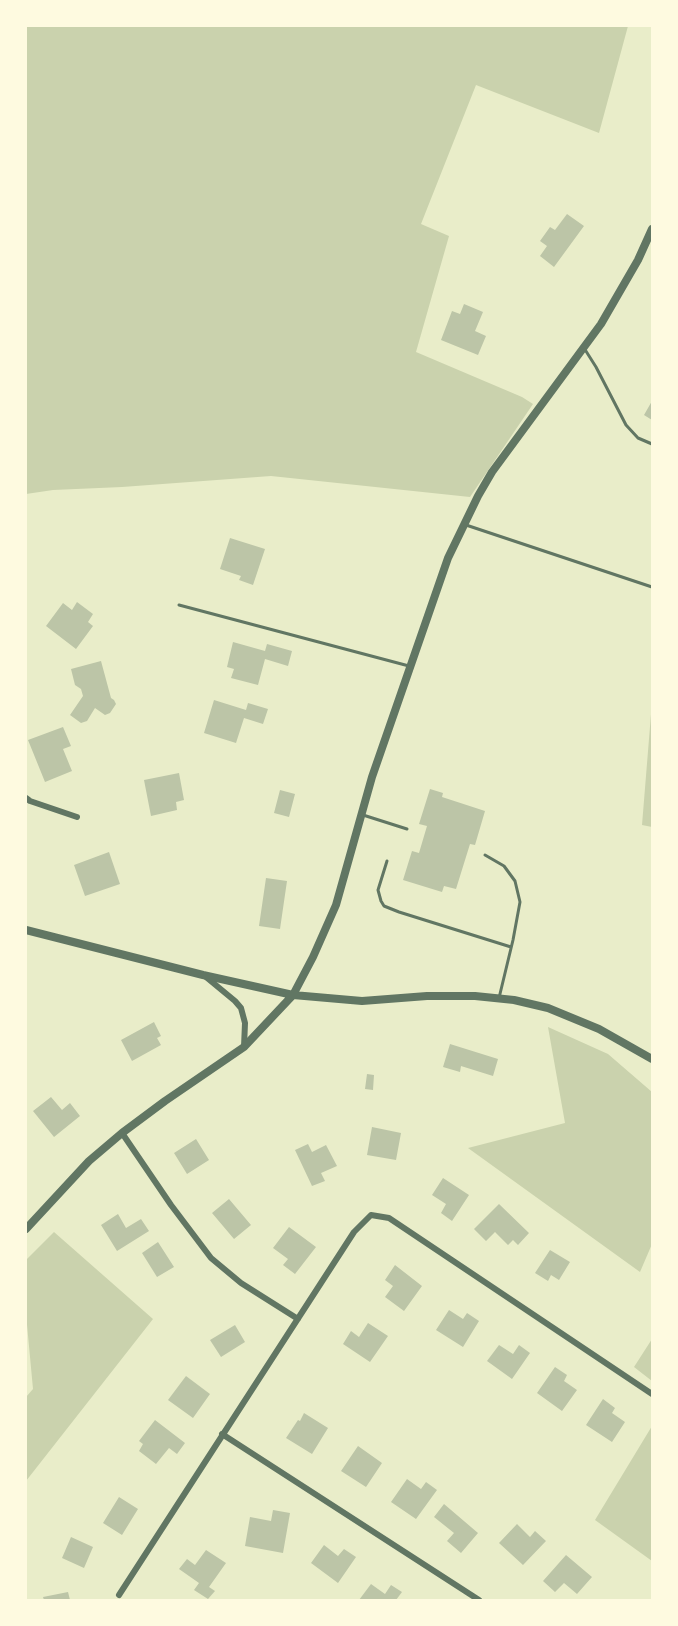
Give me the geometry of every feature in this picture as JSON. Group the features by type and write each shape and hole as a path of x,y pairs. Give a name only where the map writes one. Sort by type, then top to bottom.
{"street":[{"path":"26,1229 89,1161 122,1133 244,1047 292,995 313,957 336,905 372,777 448,558 492,472 602,324 638,260 652,229"},
{"path":"26,798 77,817"},
{"path":"26,930 292,995 362,1001 427,996 475,996 499,998 548,1008 599,1029 652,1059"},
{"path":"203,975 241,1008 245,1023 244,1047"},
{"path":"122,1133 171,1205 211,1258 241,1283 298,1319"},
{"path":"118,1595 354,1232 371,1215 389,1218 652,1394"},
{"path":"222,1434 479,1600"}],"lane":[{"path":"584,348 626,425 638,438 652,444"},
{"path":"464,524 652,587"},
{"path":"179,604 410,667"},
{"path":"362,814 407,829"},
{"path":"485,855 504,867 515,881 520,902 512,947 499,998"},
{"path":"387,861 378,890 384,906 512,947"}],"green space":[{"path":"26,26 628,26 599,133 476,85 421,224 449,236 416,352 522,397 533,404 470,497 271,476 53,490 26,494"},
{"path":"652,702 652,827 642,825"},
{"path":"548,1027 608,1054 652,1092 652,1244 640,1272 468,1148 565,1123"},
{"path":"54,1232 153,1319 26,1481 26,1397 33,1389 26,1314 26,1260"},
{"path":"652,1339 652,1381 634,1367"},
{"path":"652,1426 652,1561 595,1520"}],"building":[{"path":"567,214 584,226 554,267 540,256 547,246 540,241 550,227 555,230"},
{"path":"464,304 483,312 475,331 486,336 478,355 441,340 452,311 460,314"},
{"path":"652,401 652,420 644,415"},
{"path":"230,538 265,549 253,585 239,580 241,576 220,569"},
{"path":"77,602 93,614 88,622 93,626 76,649 46,626 63,603 72,610"},
{"path":"233,642 265,651 267,644 292,651 288,666 265,659 258,685 231,678 234,669 227,667"},
{"path":"101,661 111,698 116,704 110,713 105,715 95,708 87,721 81,723 70,715 83,696 81,689 75,685 71,669"},
{"path":"214,700 246,710 248,703 268,709 263,724 244,718 236,743 204,733"},
{"path":"63,727 71,746 63,749 72,771 45,782 28,740"},
{"path":"179,773 184,800 176,802 177,810 151,816 144,780"},
{"path":"430,789 443,793 442,797 485,811 475,845 470,844 456,889 444,886 442,892 403,880 412,851 419,853 427,826 419,824"},
{"path":"280,790 295,794 289,817 274,813"},
{"path":"109,852 120,884 85,896 74,865"},
{"path":"266,878 287,881 280,929 259,926"},
{"path":"154,1022 161,1036 157,1038 161,1045 132,1061 121,1040"},
{"path":"450,1044 498,1059 493,1076 461,1066 460,1072 443,1067"},
{"path":"367,1074 374,1075 373,1090 365,1089"},
{"path":"51,1097 62,1110 70,1103 80,1116 54,1137 33,1111"},
{"path":"372,1127 401,1133 396,1160 367,1155"},
{"path":"196,1139 209,1160 187,1174 174,1153"},
{"path":"308,1144 312,1152 326,1145 337,1166 321,1173 325,1181 312,1186 295,1150"},
{"path":"443,1178 469,1195 452,1221 441,1213 446,1204 432,1195"},
{"path":"229,1199 251,1225 234,1239 212,1213"},
{"path":"499,1204 529,1233 518,1245 513,1240 508,1245 495,1232 486,1241 474,1229"},
{"path":"118,1214 126,1228 141,1219 149,1231 117,1251 101,1225"},
{"path":"289,1227 316,1247 295,1274 283,1265 288,1259 273,1248"},
{"path":"158,1242 174,1267 157,1277 142,1253"},
{"path":"550,1250 570,1262 559,1280 551,1275 548,1281 535,1273"},
{"path":"395,1265 422,1286 404,1311 385,1297 393,1286 385,1280"},
{"path":"449,1310 463,1319 467,1313 479,1321 463,1347 436,1330"},
{"path":"368,1323 388,1336 370,1362 343,1344 351,1331 359,1337"},
{"path":"235,1325 245,1342 221,1357 210,1340"},
{"path":"499,1345 513,1354 519,1345 530,1353 512,1379 487,1361"},
{"path":"555,1367 567,1375 564,1381 577,1390 562,1411 537,1393"},
{"path":"186,1376 210,1394 193,1418 168,1400"},
{"path":"603,1399 615,1408 612,1413 625,1422 612,1442 586,1425"},
{"path":"304,1413 328,1428 312,1454 286,1438"},
{"path":"155,1420 185,1443 177,1454 169,1448 156,1464 139,1451 143,1444 139,1441"},
{"path":"358,1446 382,1463 366,1487 341,1471"},
{"path":"407,1479 421,1489 426,1482 437,1490 416,1519 391,1502"},
{"path":"119,1497 138,1509 122,1535 103,1523"},
{"path":"444,1504 478,1533 461,1553 447,1541 454,1533 434,1517"},
{"path":"273,1510 290,1513 283,1553 245,1546 250,1517 271,1521"},
{"path":"517,1524 530,1537 535,1531 546,1541 523,1565 499,1543"},
{"path":"71,1537 93,1547 84,1568 62,1558"},
{"path":"324,1545 338,1556 344,1549 356,1557 338,1583 311,1563"},
{"path":"206,1550 226,1563 209,1587 215,1591 208,1599 194,1590 199,1583 179,1569 187,1559 195,1565"},
{"path":"566,1555 592,1577 577,1594 564,1583 555,1592 543,1581"},
{"path":"371,1584 385,1594 391,1585 402,1592 396,1600 359,1600"},
{"path":"68,1592 70,1600 44,1600 43,1597"}]}
